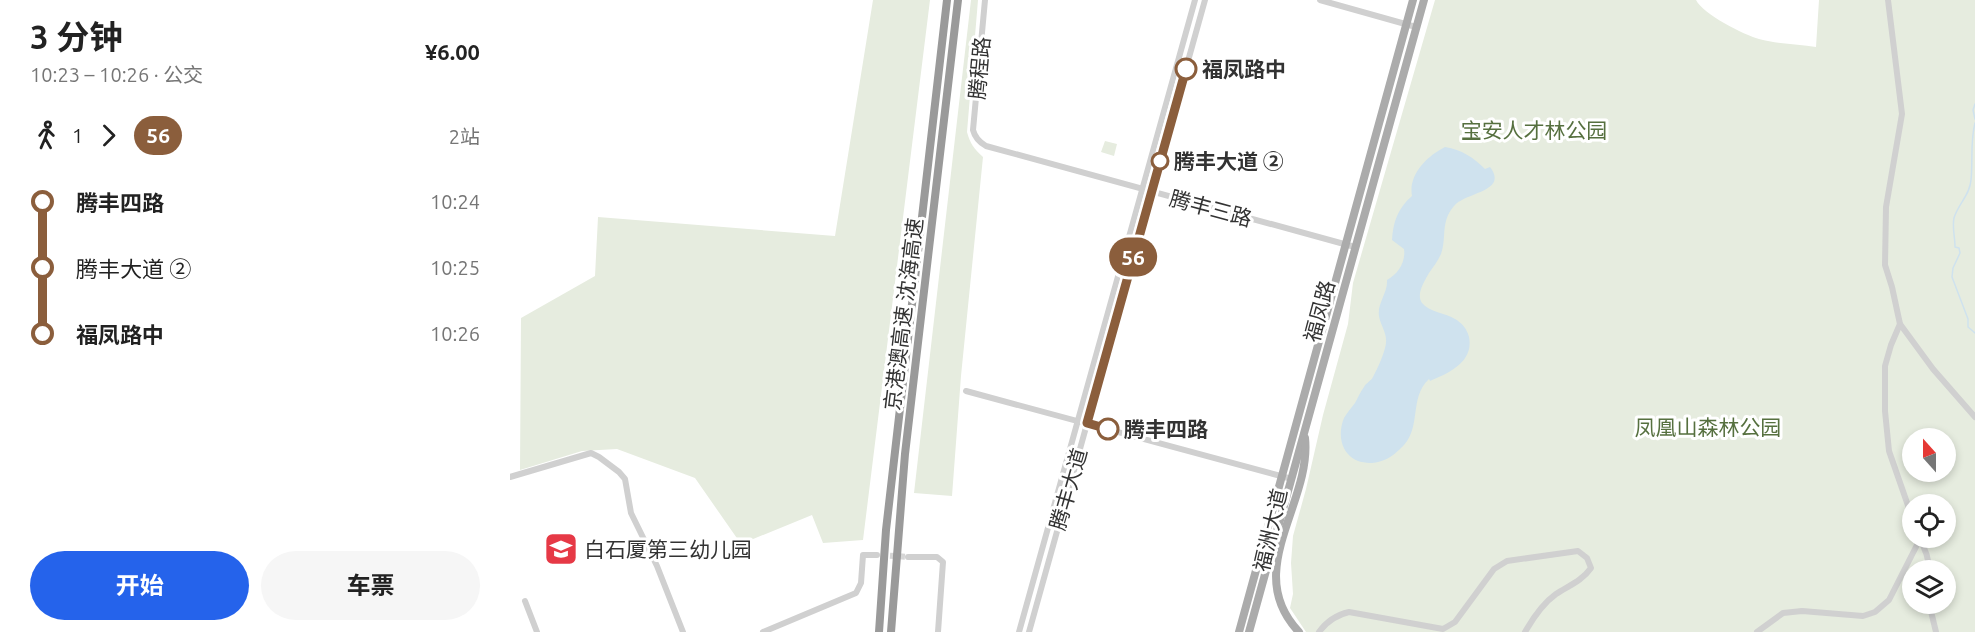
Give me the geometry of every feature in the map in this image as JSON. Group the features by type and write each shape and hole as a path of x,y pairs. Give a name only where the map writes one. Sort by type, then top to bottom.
{"highway":[{"name":"京港澳高速 沈海高速","path":"879,632 886,530 946,0"},
{"name":"京港澳高速 沈海高速","path":"891,632 904,454 958,0"}],"main road":[{"name":"福凤路","path":"1239,632 1413,0"},
{"name":"福凤路","path":"1249,632 1424,0"},
{"path":"1321,335 1330,338"},
{"name":"福洲大道","path":"1299,632 1286,615 1276,587 1277,565 1287,521 1303,469 1305,431"}],"street":[{"name":"腾程路","path":"975,137 974,123 985,0"},
{"name":"腾丰大道","path":"1018,632 1195,0"},
{"name":"腾丰大道","path":"1029,632 1205,0"},
{"path":"1320,0 1416,27"},
{"path":"1888,0 1902,114 1886,207 1885,265 1900,324 1933,369 1975,417"},
{"name":"腾丰三路","path":"975,137 986,146 1355,247"},
{"path":"1900,324 1885,366 1885,411 1889,451 1904,494"},
{"path":"966,391 1292,479"},
{"path":"510,477 591,453 619,472 625,479 631,513 657,566 683,632"},
{"path":"1757,632 1783,613 1802,611 1863,616 1875,612 1889,600 1915,548"},
{"path":"1319,632 1324,625 1338,615 1349,612 1443,629 1455,622 1494,569 1507,561 1578,551 1587,558 1591,568 1585,577 1554,596 1536,614 1525,632"},
{"path":"763,632 856,593 861,583 864,555 878,555"},
{"path":"908,557 937,557 943,562 938,632"},
{"path":"525,601 537,632"},
{"path":"1932,614 1936,632"}],"green space":[{"path":"873,0 930,0 863,540 823,543 812,515 741,544 695,478 617,449 582,451 520,470 521,318 595,276 598,217 835,236"},
{"path":"971,0 978,0 967,132 973,146 983,157 961,376 952,496 914,493"},
{"name":"凤凰山森林公园","path":"1435,0 1696,0 1700,6 1715,17 1752,37 1816,47 1819,0 1975,0 1975,632 1306,632 1290,608 1293,594 1291,563 1293,536 1348,324 1353,283"},
{"path":"1105,141 1117,144 1114,156 1101,152"}],"water":[{"path":"1445,147 1467,155 1485,169 1490,167 1494,175 1494,182 1490,187 1459,201 1450,212 1445,224 1441,254 1420,292 1420,299 1425,306 1451,317 1464,326 1470,346 1464,360 1452,370 1430,381 1429,379 1423,387 1419,395 1411,433 1400,449 1384,460 1372,463 1363,462 1349,455 1344,449 1341,434 1344,418 1373,377 1385,350 1386,339 1379,311 1387,280 1395,274 1404,258 1404,249 1392,240 1397,216 1412,196 1413,181 1420,167"}],"waterway":[{"path":"1975,104 1973,110 1975,119"},
{"path":"1975,123 1970,185 1953,221 1955,247 1959,248 1960,253 1953,268 1952,277 1968,319 1968,327 1975,333"}],"tunnel":[{"path":"881,555 908,557"}],"bus line":[{"name":"56","path":"1108,429 1087,423 1186,69"}],"place":[{"name":"福凤路中","path":"1186,69"},
{"name":"腾丰大道 ②","path":"1160,161"},
{"name":"腾丰四路","path":"1108,429"},
{"name":"白石厦第三幼儿园","path":"561,549"}],"park label":[{"name":"宝安人才林公园","path":"1534,130"}]}
